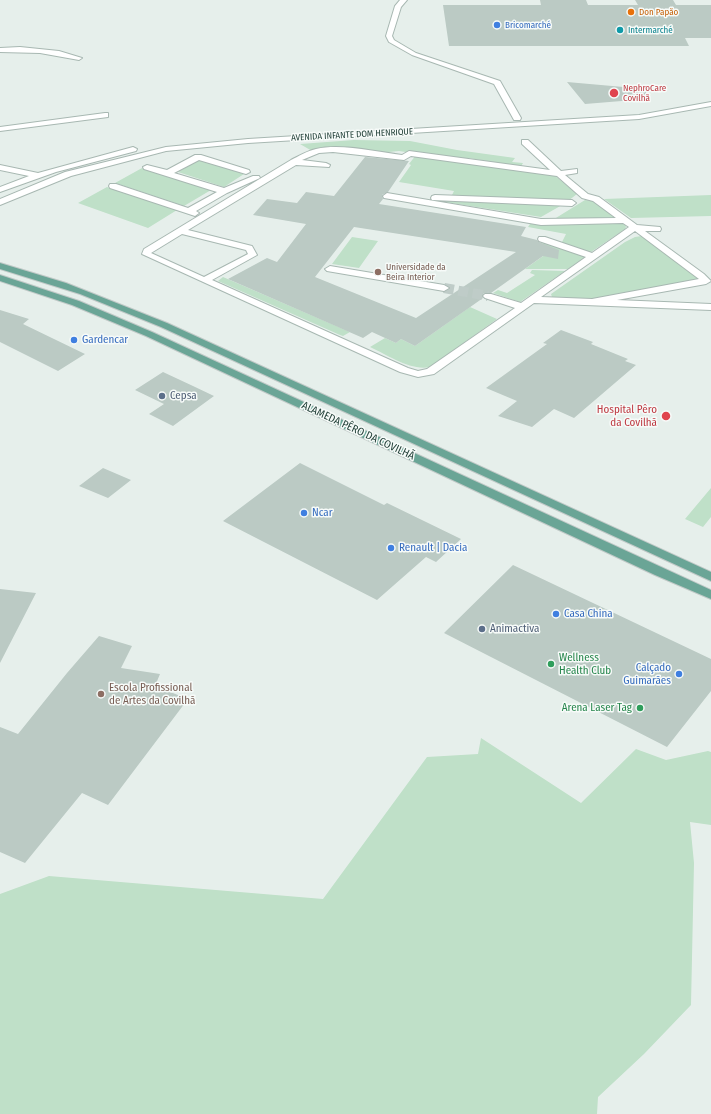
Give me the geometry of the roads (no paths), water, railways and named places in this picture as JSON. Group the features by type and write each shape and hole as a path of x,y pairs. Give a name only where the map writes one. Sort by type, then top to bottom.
{"main road":[{"name":"ALAMEDA PÊRO DA COVILHÃ","path":"0,266 67,286 111,302 164,325 711,577"},
{"name":"ALAMEDA PÊRO DA COVILHÃ","path":"0,278 54,295 136,328 711,595"}],"street":[{"path":"404,0 398,6 389,36 391,41 414,54 498,83 517,118"},
{"path":"0,50 19,49 44,51 79,58"},
{"name":"AVENIDA INFANTE DOM HENRIQUE","path":"216,136 631,111 679,104 711,97"},
{"name":"AVENIDA INFANTE DOM HENRIQUE","path":"0,202 68,174 166,149 248,141 639,117 667,114 711,104"},
{"path":"0,129 105,115"},
{"path":"0,190 85,160 126,150 194,138"},
{"path":"525,142 585,196 596,198 706,281 593,302"},
{"path":"574,171 559,174 409,153 404,158 352,151 333,150 318,152 304,156 285,167 147,251 146,254 404,370 418,374 430,372 534,300 635,227 657,229"},
{"path":"168,173 198,157 246,172"},
{"path":"294,162 326,165"},
{"path":"0,167 13,171 39,175"},
{"path":"147,167 224,191"},
{"path":"189,211 224,191 285,167"},
{"path":"113,186 205,216"},
{"path":"541,222 594,190"},
{"path":"572,203 387,196 541,222 625,220"},
{"path":"181,231 249,248 254,254 205,280"},
{"path":"542,239 594,257"},
{"path":"330,269 444,288"},
{"path":"488,296 523,307"},
{"path":"534,300 711,307"}],"tunnel":[{"path":"444,288 488,296"}],"place":[{"name":"Don Papão","path":"631,12"},
{"name":"Bricomarché","path":"497,25"},
{"name":"Intermarché","path":"620,30"},
{"name":"NephroCare Covilhã","path":"614,93"},
{"name":"Universidade da Beira Interior","path":"378,272"},
{"name":"Gardencar","path":"74,340"},
{"name":"Cepsa","path":"162,396"},
{"name":"Hospital Pêro da Covilhã","path":"666,416"},
{"name":"Ncar","path":"304,513"},
{"name":"Renault | Dacia","path":"391,548"},
{"name":"Casa China","path":"556,614"},
{"name":"Animactiva","path":"482,629"},
{"name":"Wellness Health Club","path":"551,664"},
{"name":"Calçado Guimarães","path":"679,674"},
{"name":"Escola Profissional de Artes da Covilhã","path":"101,694"},
{"name":"Arena Laser Tag","path":"640,708"}]}
